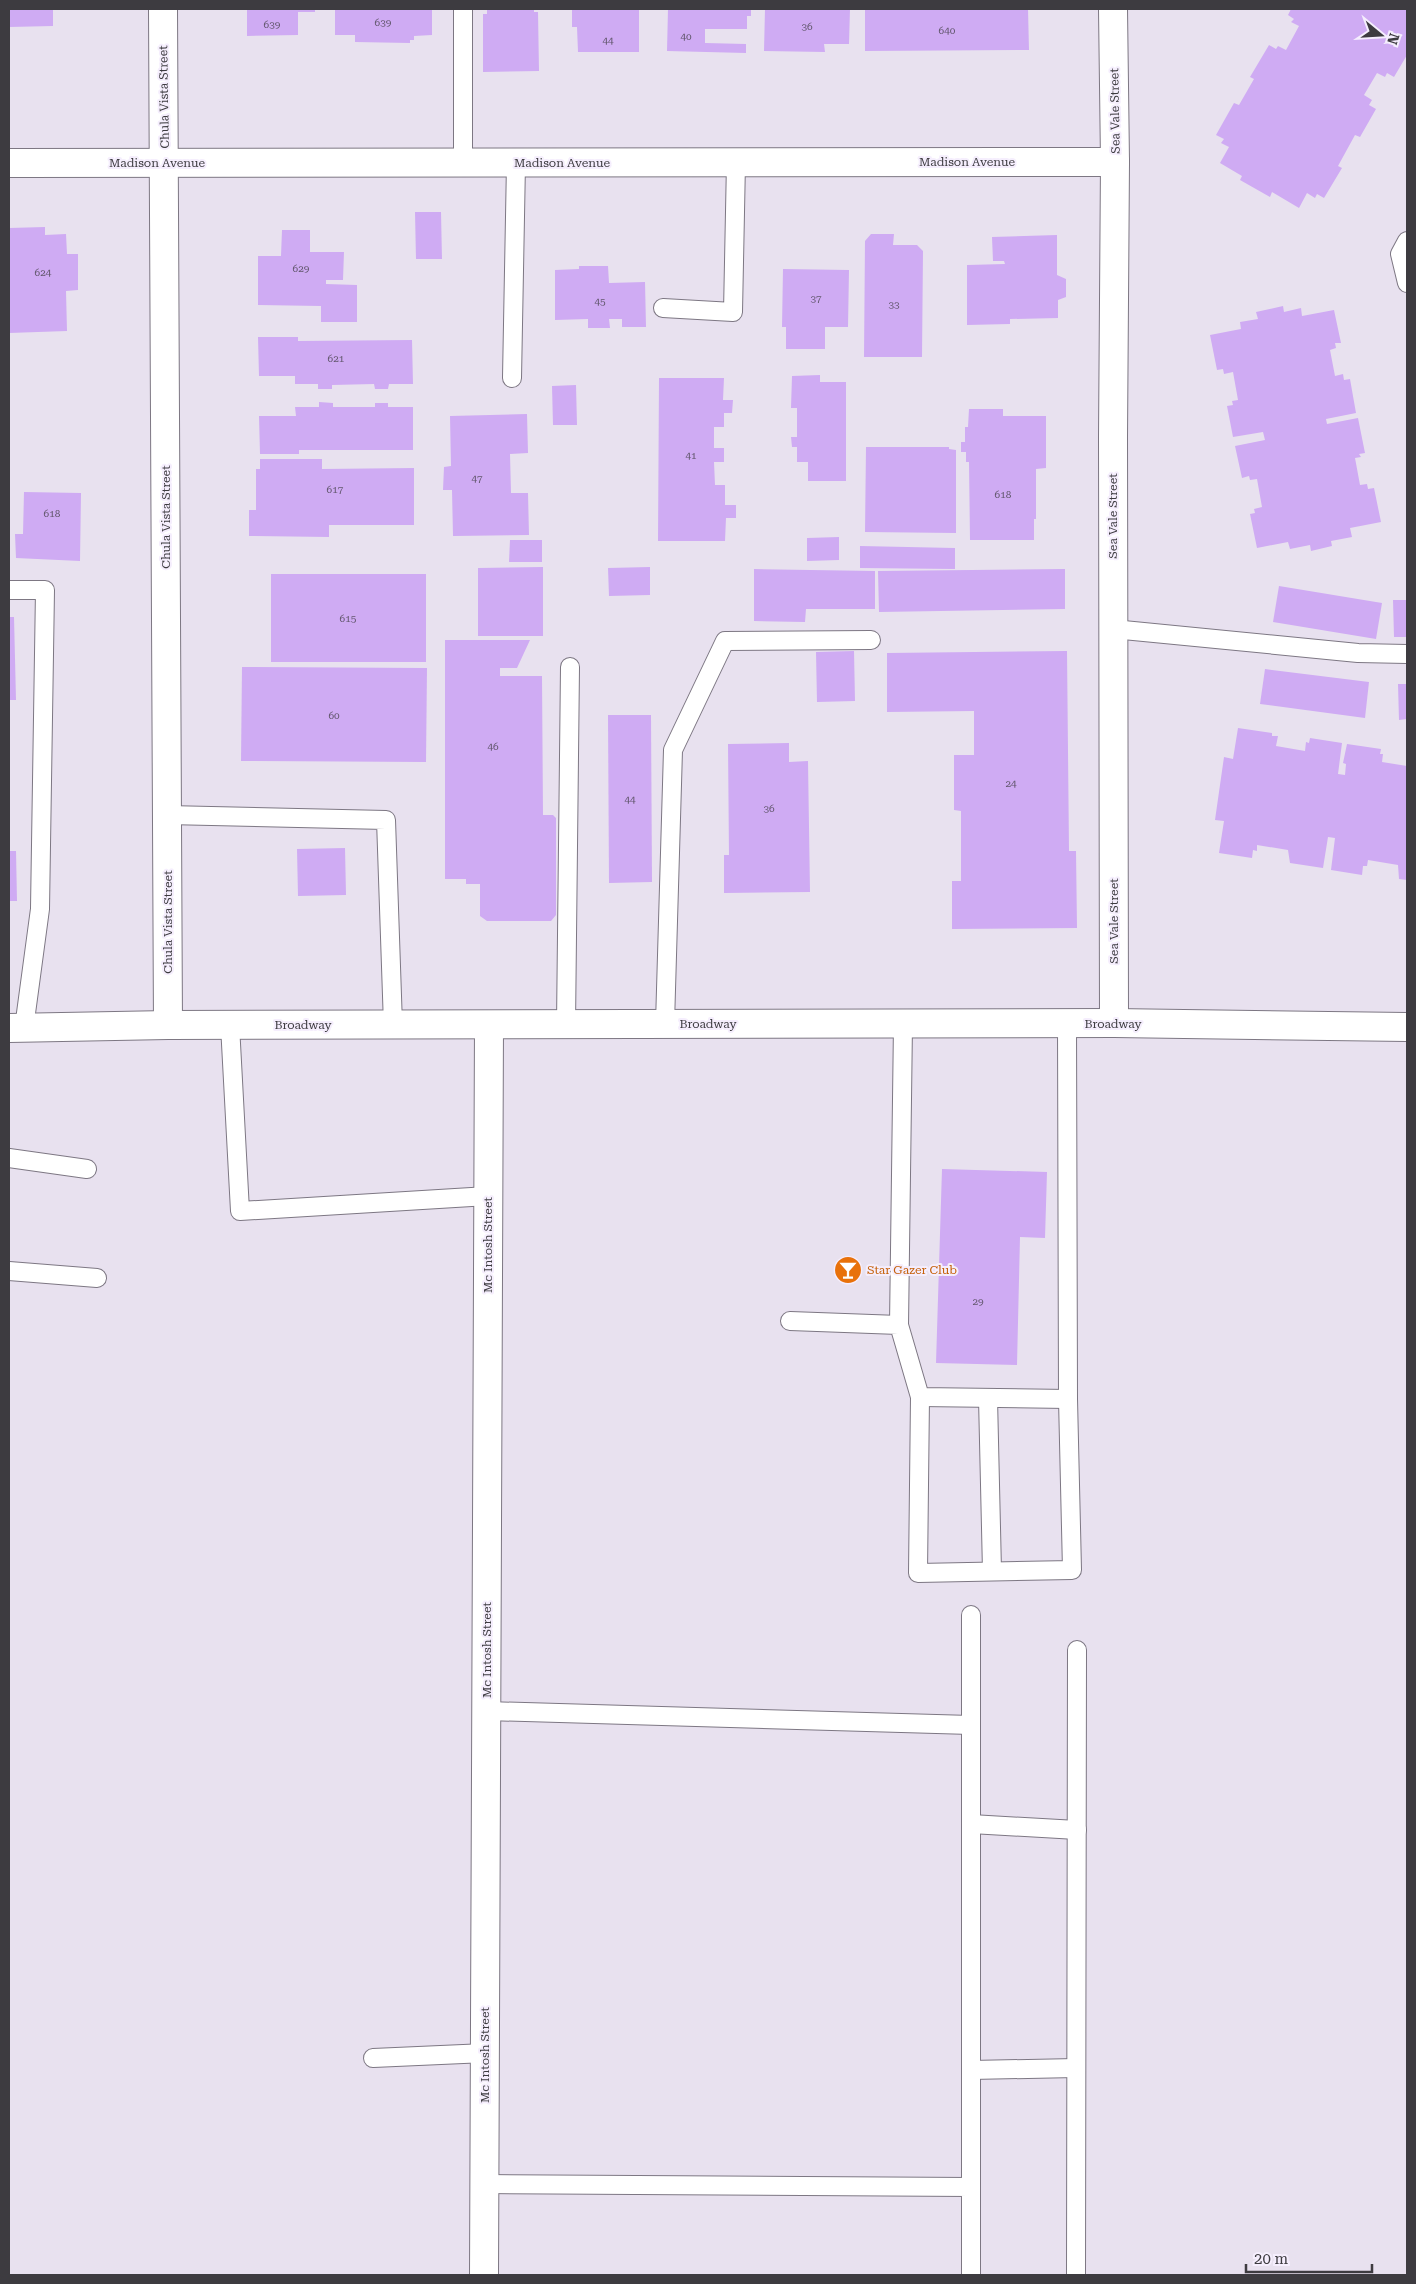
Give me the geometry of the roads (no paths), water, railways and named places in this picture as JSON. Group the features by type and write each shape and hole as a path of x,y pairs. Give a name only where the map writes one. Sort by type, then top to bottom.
{"street":[{"name":"Chula Vista Street","path":"163,9 168,1025"},
{"name":"Sea Vale Street","path":"1113,9 1115,162 1114,1023"},
{"name":"Madison Avenue","path":"9,163 1115,162"},
{"name":"Broadway","path":"16,1028 168,1025 1114,1023 1407,1028"},
{"name":"Mc Intosh Street","path":"484,2275 489,1025"}],"lane":[{"path":"463,9 464,162"},
{"path":"663,308 734,312 736,162"},
{"path":"512,378 516,163"},
{"path":"1407,241 1400,254 1407,283"},
{"path":"9,590 45,590 40,909 16,1028"},
{"path":"1113,629 1358,653 1407,654"},
{"path":"665,1024 673,750 726,640 871,640"},
{"path":"566,1025 570,667"},
{"path":"167,815 386,820 393,1025"},
{"path":"903,1024 899,1325 920,1397 918,1573 1072,1570 1068,1399 1067,1024"},
{"path":"230,1025 240,1211 488,1196"},
{"path":"9,1158 87,1169"},
{"path":"9,1272 97,1278"},
{"path":"790,1321 899,1325"},
{"path":"920,1397 1068,1399"},
{"path":"988,1398 992,1571"},
{"path":"971,1615 971,2275"},
{"path":"1076,2275 1077,1650"},
{"path":"487,1711 971,1725"},
{"path":"971,1824 1077,1830"},
{"path":"373,2058 486,2053"},
{"path":"971,2070 1076,2068"},
{"path":"485,2184 971,2187"}],"place":[{"name":"Star Gazer Club","path":"848,1270"}]}
